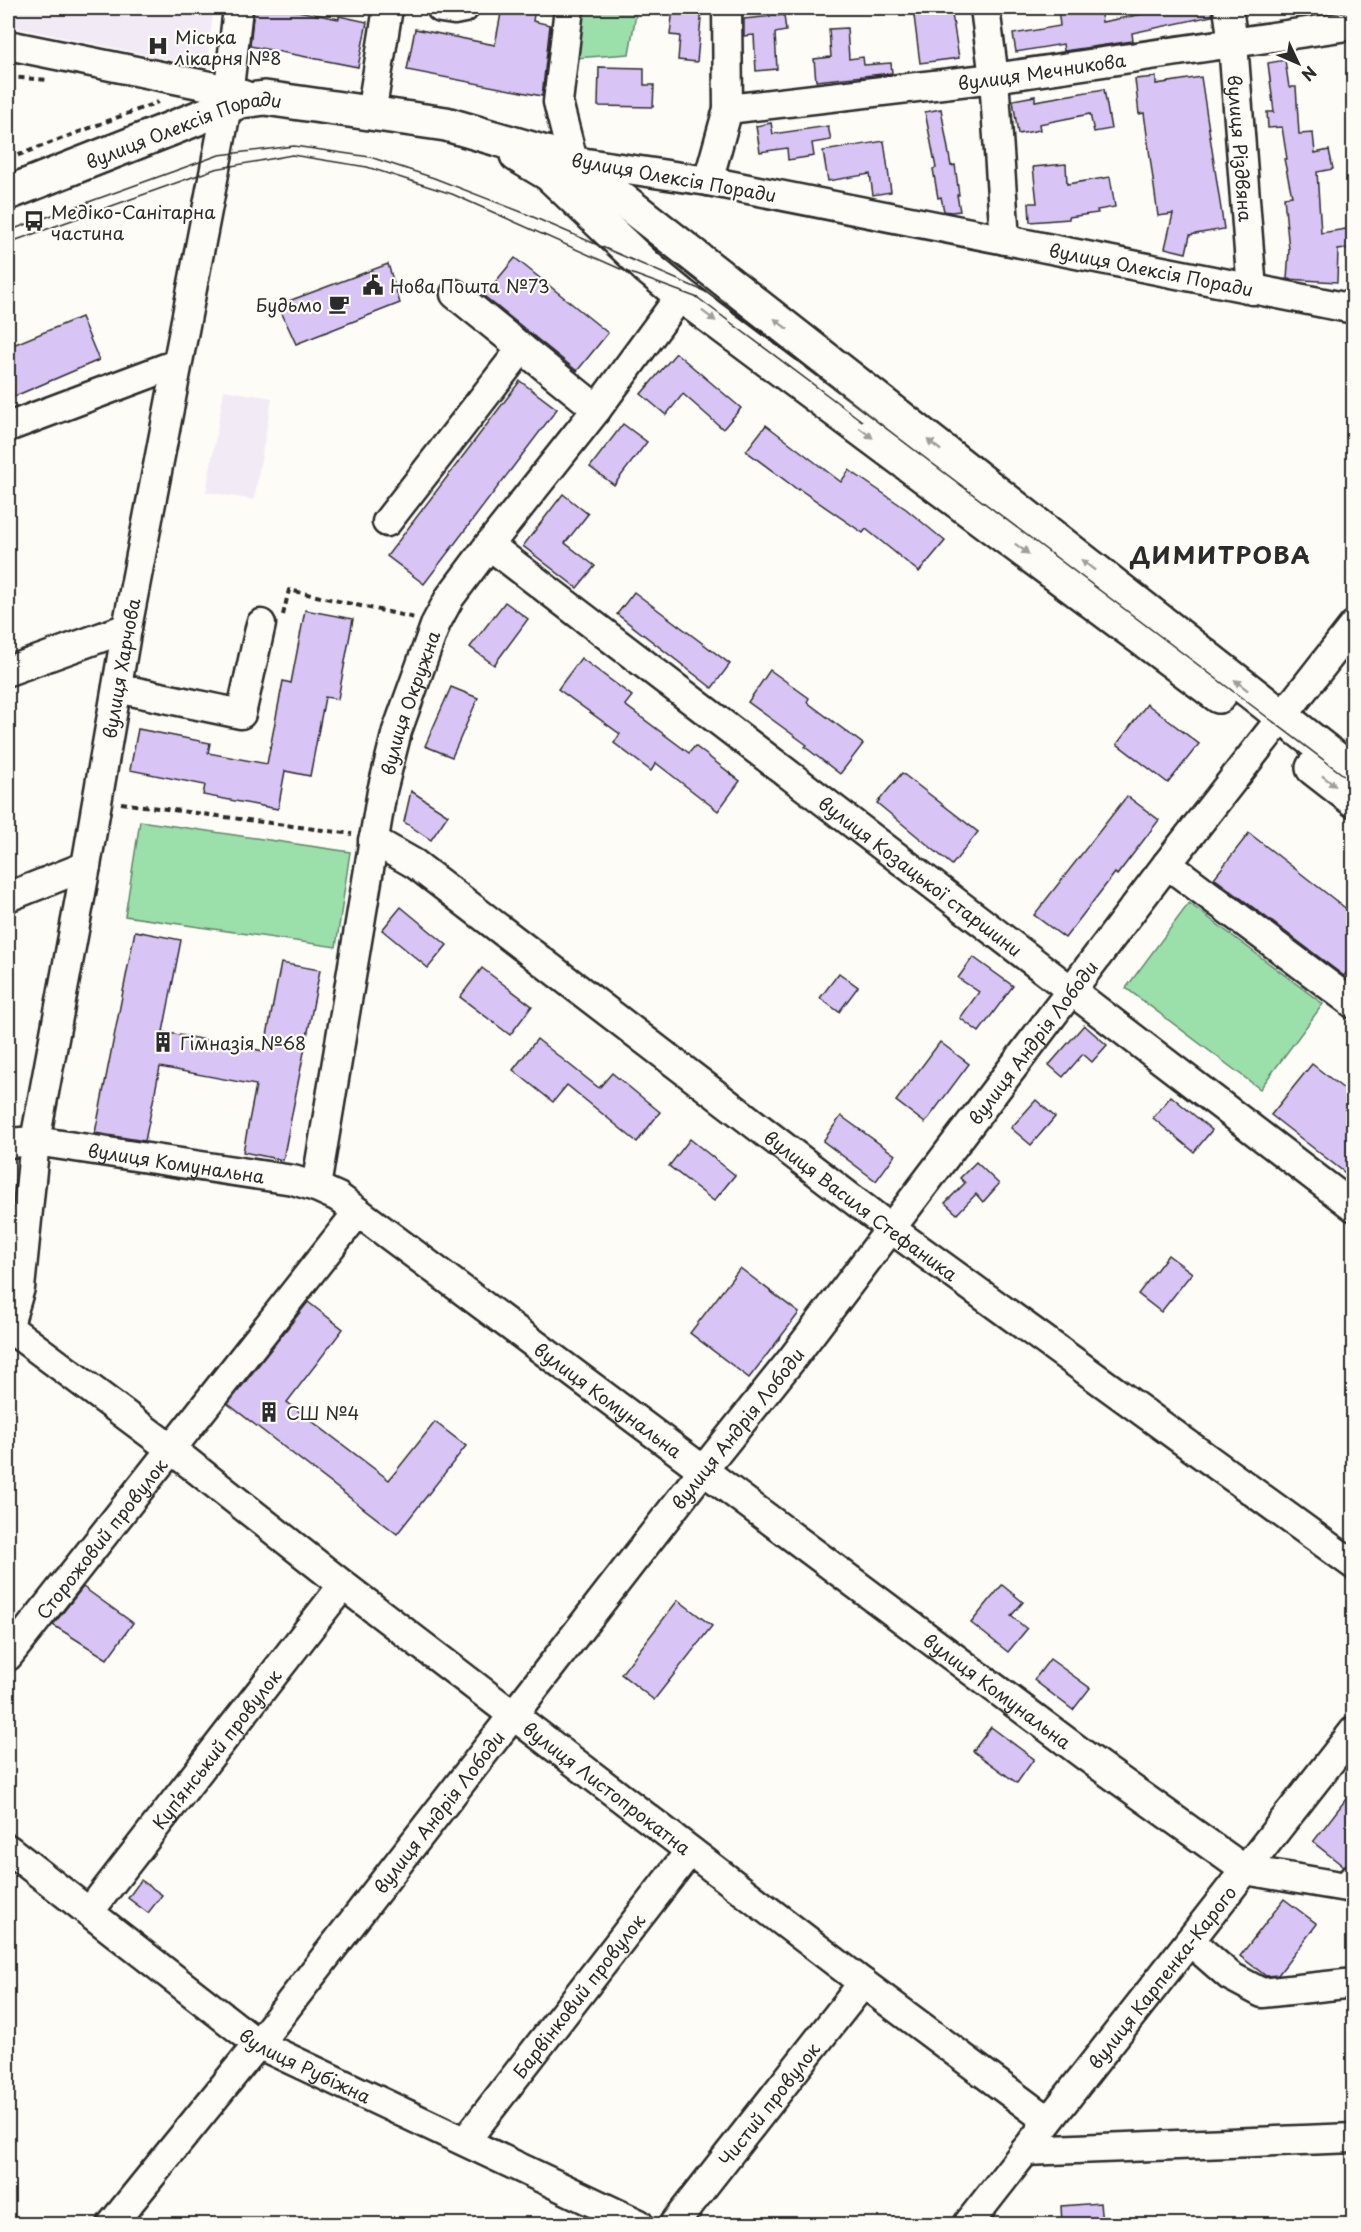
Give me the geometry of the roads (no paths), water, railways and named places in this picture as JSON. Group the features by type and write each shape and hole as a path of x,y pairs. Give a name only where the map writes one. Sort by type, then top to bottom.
{"main road":[{"name":"вулиця Олексія Поради","path":"8,193 237,98 446,124 573,161"},
{"path":"446,124 528,160 549,174 647,267 681,295 1275,725 1353,773"},
{"path":"573,161 1275,725 1353,800"}],"street":[{"name":"вулиця Харчова","path":"8,1327 20,1288 21,1142 86,866 96,800 176,364 237,98 238,8"},
{"path":"370,114 388,8"},
{"path":"441,8 454,10 464,8"},
{"path":"569,8 558,102 573,161"},
{"path":"708,181 728,109 727,8"},
{"path":"985,8 994,78 1005,240"},
{"name":"вулиця Різдвяна","path":"1228,8 1233,44 1252,290"},
{"name":"вулиця Мечникова","path":"728,109 994,78 1353,25"},
{"path":"8,45 237,98"},
{"name":"вулиця Олексія Поради","path":"573,161 708,181 1353,309"},
{"path":"455,294 597,409"},
{"name":"вулиця Окружна","path":"316,1187 373,840 397,731 436,623 450,597 597,409 681,295"},
{"path":"387,522 522,348"},
{"path":"8,427 176,364"},
{"name":"вулиця Козацької старшини","path":"489,545 1353,1207"},
{"path":"117,688 241,714 261,624"},
{"name":"вулиця Андрія Лободи","path":"112,2224 258,2044 792,1359 1167,864 1353,625"},
{"path":"8,670 127,628"},
{"name":"вулиця Василя Стефаника","path":"373,840 415,864 890,1228 1353,1565"},
{"path":"1167,864 1353,1004"},
{"path":"8,897 86,866"},
{"name":"вулиця Комунальна","path":"21,1142 293,1180 338,1197 1087,1756 1245,1870"},
{"name":"Сторожовий провулок","path":"8,1656 358,1212"},
{"name":"вулиця Листопрокатна","path":"8,1327 171,1449 343,1585 690,1851 1048,2121"},
{"name":"Куп’янський провулок","path":"89,1912 343,1585"},
{"name":"вулиця Карпенка-Карого","path":"968,2224 1353,1731"},
{"name":"вулиця Рубіжна","path":"8,1849 258,2044 466,2140 639,2224"},
{"name":"Барвінковий провулок","path":"466,2140 690,1851"},
{"path":"1245,1870 1346,1887 1353,1878"},
{"path":"1190,1941 1230,1976 1262,1993 1353,1983"},
{"name":"Чистий провулок","path":"674,2224 863,1983"},
{"path":"1025,2151 1353,2138"}],"tram line":[{"path":"8,231 219,155 294,146 370,157 434,178 524,213 706,292 1354,783"},
{"path":"8,243 215,169 292,155 367,167 452,194 625,271 698,298 862,421"}],"place":[{"name":"Міська лікарня №8","path":"158,46"},
{"name":"Медіко-Санітарна частина","path":"34,221"},
{"name":"Нова Пошта №73","path":"373,285"},
{"name":"Будьмо","path":"339,304"},
{"name":"Гімназія №68","path":"163,1042"},
{"name":"СШ №4","path":"269,1412"}],"district":[{"name":"ДИМИТРОВА","path":"1221,554"}]}
